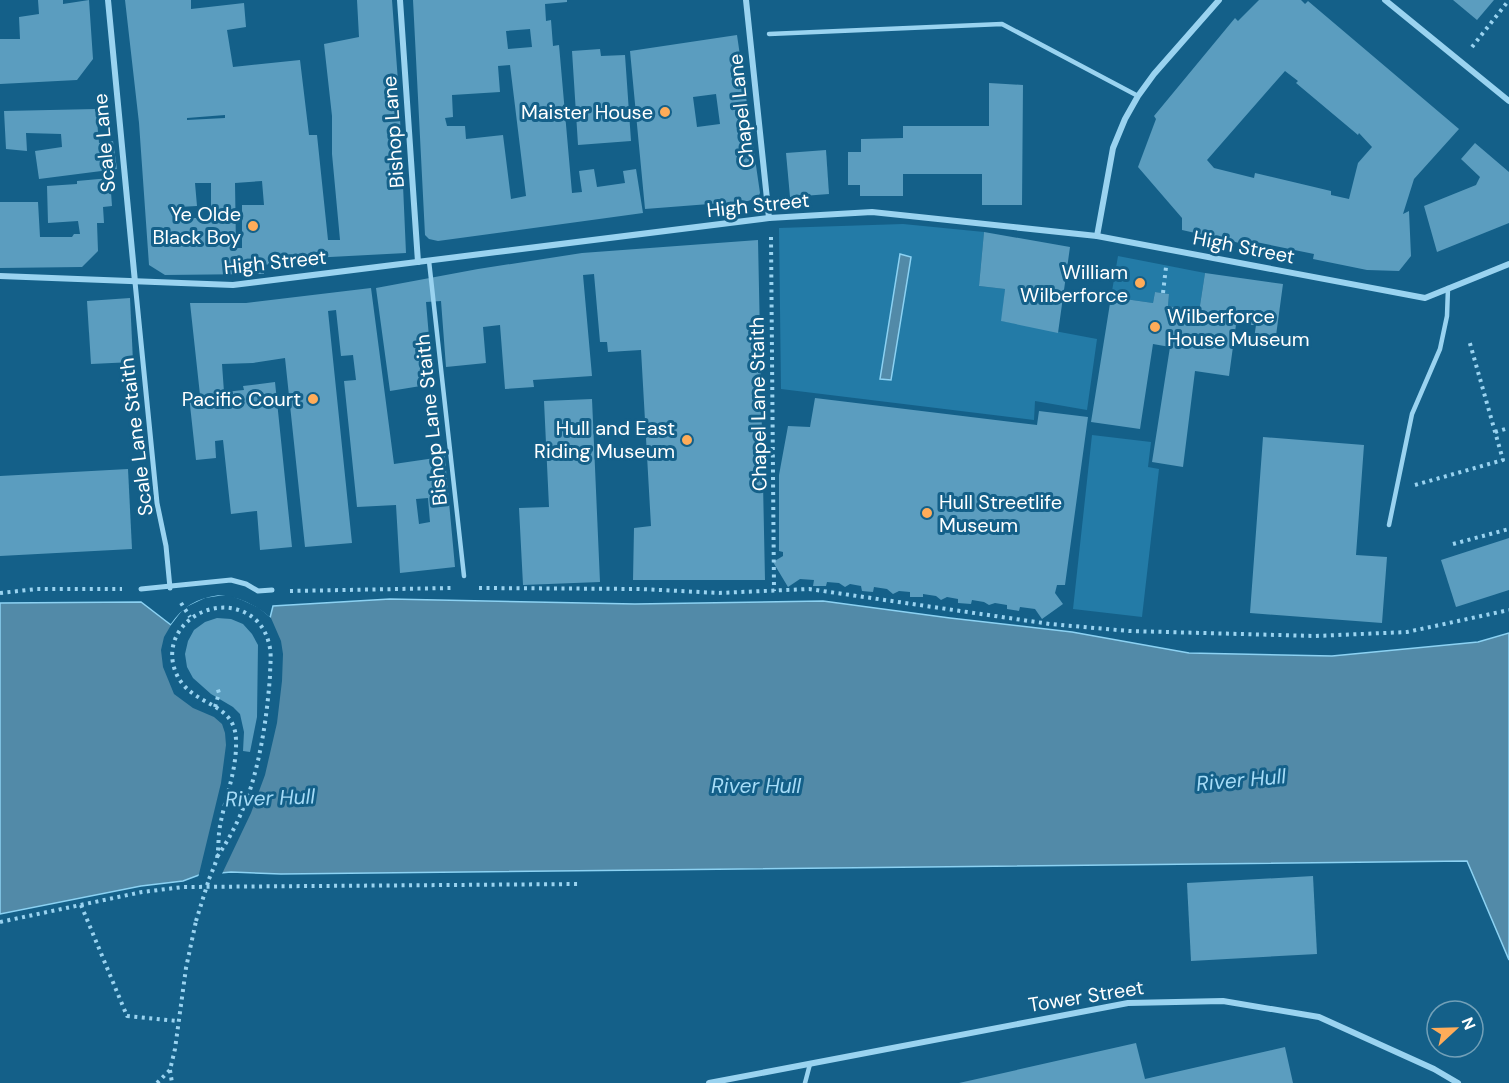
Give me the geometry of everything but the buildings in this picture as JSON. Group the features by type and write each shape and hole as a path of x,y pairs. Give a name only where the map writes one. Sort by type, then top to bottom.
{"street":[{"name":"Scale Lane","path":"108,0 135,282"},
{"name":"Bishop Lane","path":"400,0 418,262"},
{"name":"Chapel Lane","path":"746,0 769,218"},
{"path":"1097,236 1113,148 1125,119 1154,74 1220,0"},
{"path":"1385,0 1509,101"},
{"name":"High Street","path":"0,276 234,285 769,218 872,212 1097,236 1425,298 1509,264"},
{"name":"Scale Lane Staith","path":"135,282 157,503 166,546 170,588"},
{"path":"141,589 170,588 231,580 246,584 258,591 272,590"},
{"name":"Tower Street","path":"709,1083 1128,1003 1223,1001 1319,1017 1434,1069 1458,1083"}],"lane":[{"path":"768,34 1002,24 1138,96"},
{"name":"Bishop Lane Staith","path":"429,261 464,576"},
{"path":"1389,525 1412,414 1440,349 1447,316 1448,288"},
{"path":"805,1083 810,1064"}],"path":[{"path":"1461,61 1509,0"},
{"name":"Chapel Lane Staith","path":"769,218 774,591"},
{"path":"1468,340 1503,460"},
{"path":"1495,432 1509,428"},
{"path":"1398,490 1509,458"},
{"path":"1453,544 1509,529"},
{"path":"272,590 452,588"},
{"path":"474,588 640,589 719,593 808,589 1050,624 1129,631 1207,634 1315,636 1407,632 1509,610"},
{"path":"0,593 37,589 141,589"},
{"path":"184,608 190,617"},
{"path":"172,1083 170,1070 186,968 196,921 217,857 220,826 230,787 236,741 231,719 192,694 185,688 176,672 174,646 182,628 190,617 212,608 245,613 261,625 270,644 271,656 268,706 257,764 248,796 233,832 217,857"},
{"path":"215,707 219,693 218,687"},
{"path":"0,922 142,892 183,887 582,884"},
{"path":"81,905 127,1016 178,1021"},
{"path":"158,1083 170,1070"}],"shaded area":[{"path":"903,224 984,232 979,286 1005,289 1002,321 1097,339 1087,410 1035,401 1034,420 781,389 779,228"},
{"path":"1118,256 1205,273 1199,312 1168,306 1169,294 1155,292 1153,303 1111,297"},
{"path":"1092,435 1151,442 1148,467 1159,469 1142,617 1073,609"}],"water":[{"path":"900,254 911,257 891,380 880,379"},
{"name":"River Hull","path":"218,596 246,602 270,618 273,606 390,599 635,604 823,601 1072,632 1189,653 1332,656 1478,642 1509,633 1509,960 1467,861 281,874 231,872 199,875 183,881 141,886 0,914 0,603 141,602 171,625 180,613 191,605 203,599"}],"pier":[{"path":"231,596 242,600 259,608 271,618 281,641 282,681 277,723 265,775 251,813 221,876 198,878 221,783 226,745 225,733 222,724 214,717 193,708 174,694 163,667 161,650 164,637 184,608 205,598"}],"place":[{"name":"Maister House","path":"665,112"},
{"name":"Ye Olde Black Boy","path":"253,226"},
{"name":"William Wilberforce","path":"1140,283"},
{"name":"Wilberforce House Museum","path":"1155,327"},
{"name":"Pacific Court","path":"313,399"},
{"name":"Hull and East Riding Museum","path":"687,440"},
{"name":"Hull Streetlife Museum","path":"927,513"}]}
